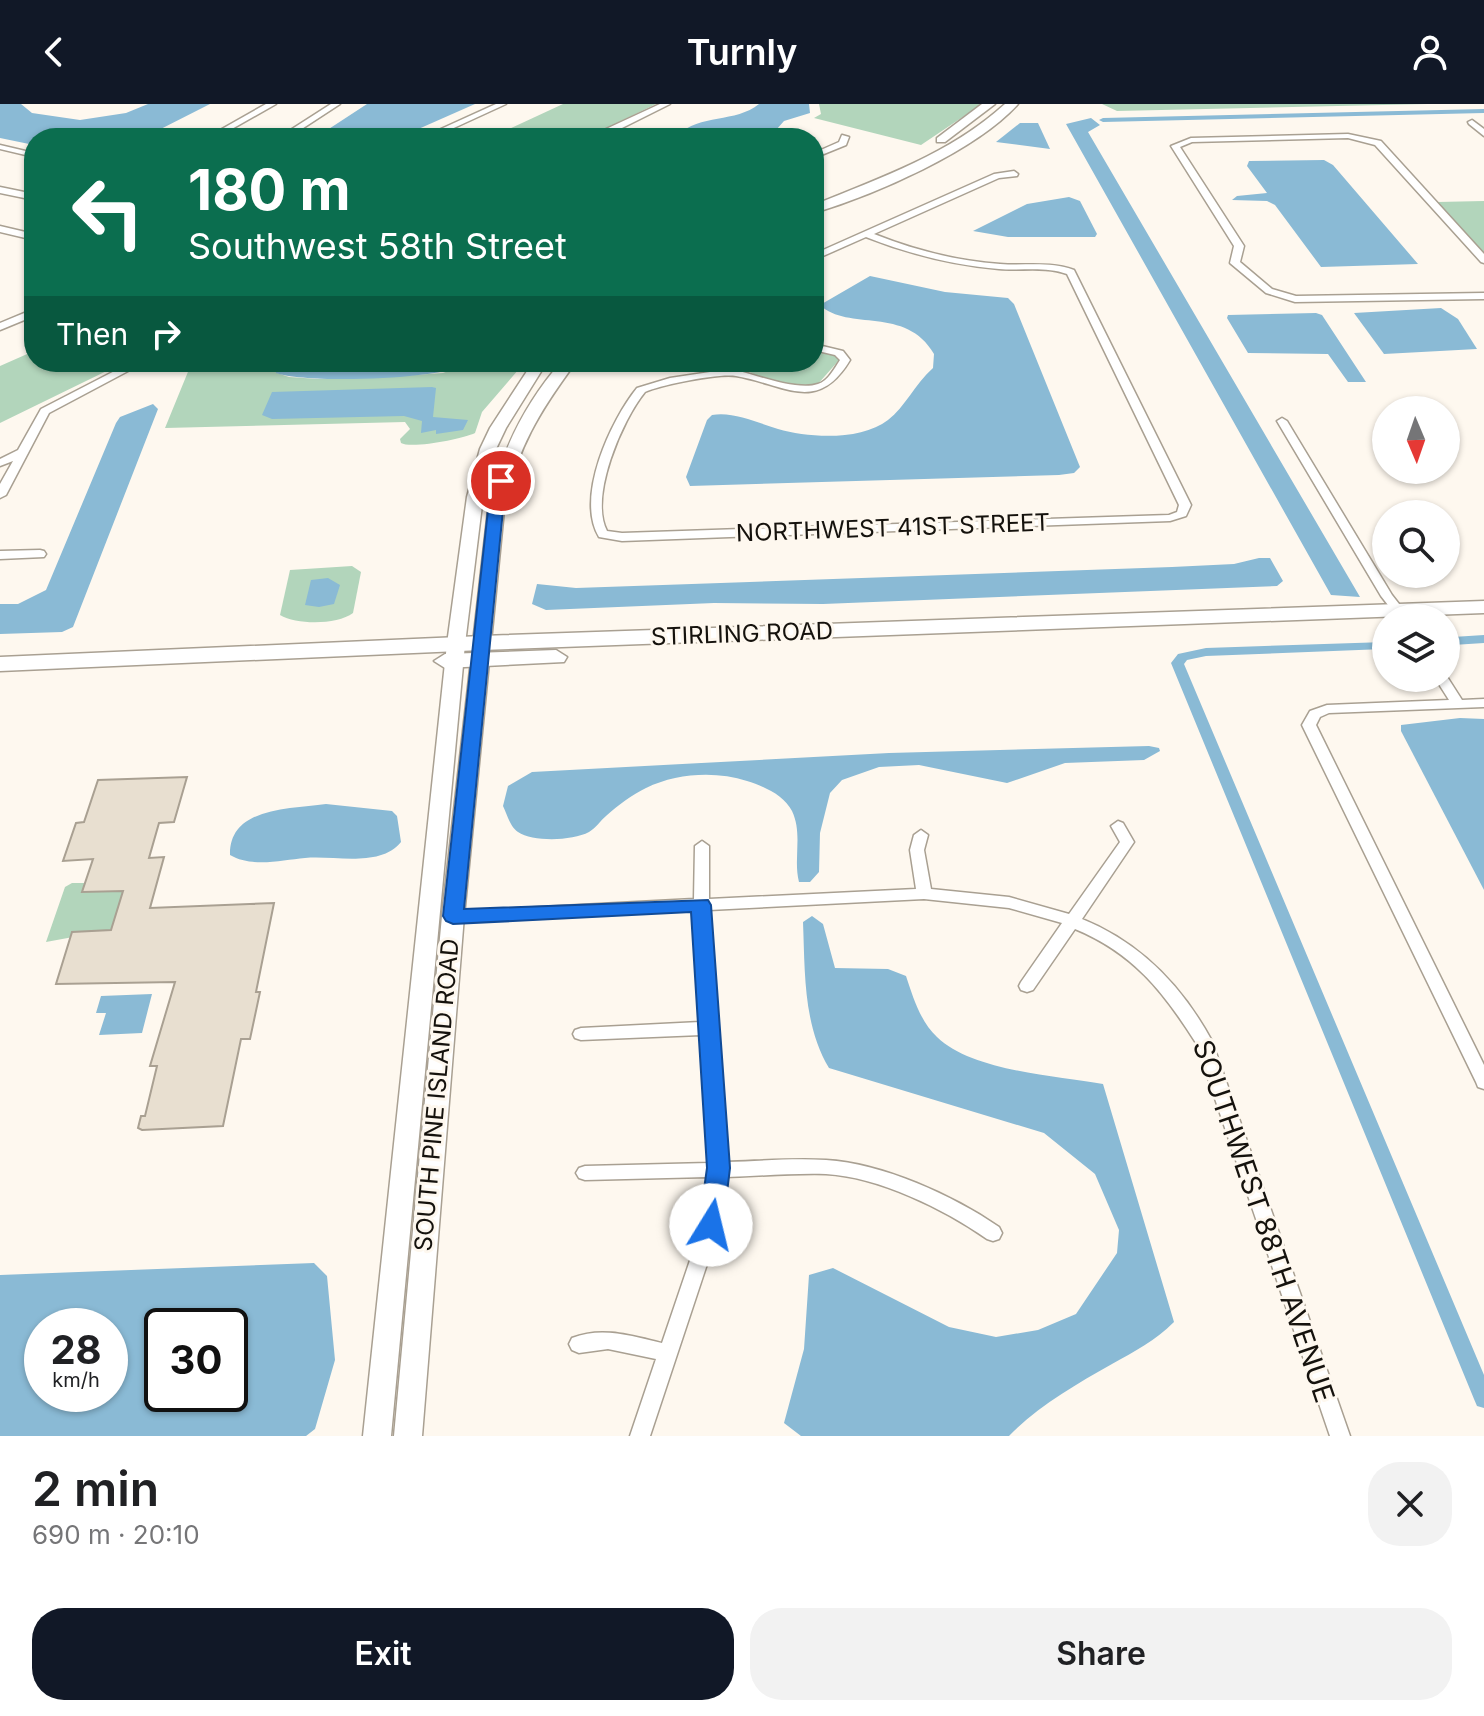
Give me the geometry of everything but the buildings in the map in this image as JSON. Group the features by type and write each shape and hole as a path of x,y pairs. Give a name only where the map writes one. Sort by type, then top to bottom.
{"main road":[{"path":"824,192 892,165 942,140 989,104"},
{"path":"824,205 903,173 956,147 1012,104"},
{"name":"SOUTH PINE ISLAND ROAD","path":"377,1436 455,652 477,482 498,428 534,372"},
{"name":"SOUTH PINE ISLAND ROAD","path":"408,1436 453,916 496,510 508,460 531,411 561,372"},
{"name":"STIRLING ROAD","path":"1460,610 1484,607"},
{"name":"STIRLING ROAD","path":"0,664 90,667 1372,619"},
{"path":"1460,621 1484,620"},
{"name":"STIRLING ROAD","path":"0,678 90,667"}],"street":[{"path":"228,128 272,104"},
{"path":"298,128 336,104"},
{"path":"308,128 345,104"},
{"path":"448,128 502,104"},
{"path":"615,128 666,104"},
{"path":"1472,122 1484,134"},
{"path":"824,152 843,143 845,137"},
{"path":"1484,260 1378,143 1366,138 1191,140 1178,143 1174,149 1239,246 1235,263 1279,296 1306,300 1484,296"},
{"path":"0,147 24,153"},
{"path":"824,253 997,176 1014,174"},
{"path":"0,182 24,188"},
{"path":"0,190 24,195"},
{"path":"0,229 24,235"},
{"name":"NORTHWEST 41ST STREET","path":"733,372 652,386 639,392 606,457 599,487 597,523 600,536 1187,516 1185,505 1073,274 1066,268 954,261 906,250 866,234"},
{"path":"0,327 24,316"},
{"path":"733,372 817,390 845,363 847,356 824,350"},
{"path":"0,495 40,417 53,405 120,372"},
{"path":"1282,421 1388,604"},
{"path":"0,463 21,452"},
{"path":"0,555 40,554"},
{"path":"1451,692 1458,704"},
{"path":"1484,703 1338,709 1315,714 1310,721 1311,731 1484,1082"},
{"path":"1027,986 1127,842 1118,826"},
{"path":"921,835 917,850 924,894"},
{"path":"640,1436 711,1225 718,1168 701,905 702,846"},
{"name":"SOUTHWEST 88TH AVENUE","path":"453,916 924,894 972,895 1021,905 1072,921 1140,959 1172,993 1204,1041 1340,1436"},
{"path":"581,1034 708,1028"},
{"path":"585,1173 828,1167 895,1182 945,1202 993,1233"},
{"path":"579,1344 608,1340 667,1353"}],"green space":[{"path":"563,104 656,104 607,128 511,128"},
{"path":"819,104 982,104 921,145 814,118 821,114"},
{"path":"1102,104 1428,104 1117,111"},
{"path":"1484,201 1484,254 1437,202"},
{"path":"824,352 840,359 817,385 801,385 750,372 824,372"},
{"path":"24,355 24,372 105,372 0,423 0,366"},
{"path":"188,372 277,372 289,377 318,379 446,372 516,372 482,412 475,433 426,444 401,443 400,439 410,429 405,422 165,428"},
{"path":"352,566 361,572 353,613 337,620 317,622 296,621 280,615 290,570"},
{"path":"72,883 85,883 83,892 123,891 111,930 46,942 65,887"}],"water":[{"path":"0,104 21,104 32,113 80,120 126,113 148,104 210,104 163,128 24,128 24,143 0,138"},
{"path":"367,104 475,104 421,128 330,128"},
{"path":"759,104 809,104 810,113 784,121 778,128 687,128 696,124 750,110"},
{"path":"1091,118 1100,125 1088,132 1360,597 1331,595 1066,124"},
{"path":"1020,123 1038,123 1050,149 996,142"},
{"path":"1324,160 1333,165 1418,264 1321,267 1275,205 1267,201 1232,200 1237,196 1267,193 1247,166 1249,161"},
{"path":"1069,197 1080,201 1097,234 1095,237 1008,237 973,231 1027,204"},
{"path":"870,276 945,292 1008,298 1014,304 1080,467 1074,473 1059,475 690,486 686,477 707,420 712,415 737,416 778,429 819,436 864,432 888,420 900,409 933,368 934,354 922,339 908,329 832,313 824,308 824,303"},
{"path":"1441,308 1458,319 1477,349 1384,354 1354,313"},
{"path":"1228,315 1322,315 1366,382 1348,382 1328,354 1248,353 1227,318"},
{"path":"276,372 439,372 345,379"},
{"path":"436,388 433,417 468,420 463,430 421,433 422,421 404,416 272,419 262,415 272,392"},
{"path":"153,404 158,409 73,627 62,632 0,634 0,604 18,604 46,590 116,423 120,417"},
{"path":"1270,558 1283,581 1277,586 823,604 714,603 546,610 532,604 537,584 576,588 1172,567 1234,564"},
{"path":"328,578 340,585 334,604 319,607 305,605 311,580"},
{"path":"1460,718 1484,719 1484,890 1401,731 1401,725"},
{"path":"1149,746 1160,751 1144,760 1065,763 1007,783 919,765 879,767 842,780 830,793 820,833 819,872 810,882 799,882 797,829 788,805 766,788 735,778 696,775 658,783 625,800 589,832 563,839 543,839 518,832 503,806 508,786 532,772 889,753"},
{"path":"326,804 392,811 397,816 401,842 381,855 356,859 305,858 257,862 230,855 232,839 250,819 264,813"},
{"path":"812,916 823,924 835,968 888,969 906,976 926,1024 952,1048 993,1065 1103,1084 1174,1322 1160,1335 1058,1397 1009,1436 801,1436 784,1423 804,1349 809,1275 833,1268 949,1327 996,1337 1038,1330 1076,1314 1117,1253 1119,1230 1095,1174 1044,1133 829,1068 814,1034 807,997 803,922"},
{"path":"152,994 142,1033 99,1035 106,1013 96,1013 101,996"},
{"path":"314,1263 327,1276 335,1360 315,1429 306,1436 0,1436 0,1275"}],"waterway":[{"path":"1103,120 1484,111"},
{"path":"1460,641 1484,639"},
{"path":"1372,645 1206,652 1183,657 1177,663 1484,1399"}],"route":[{"path":"501,481 453,916 701,905 718,1168 711,1225"}]}
